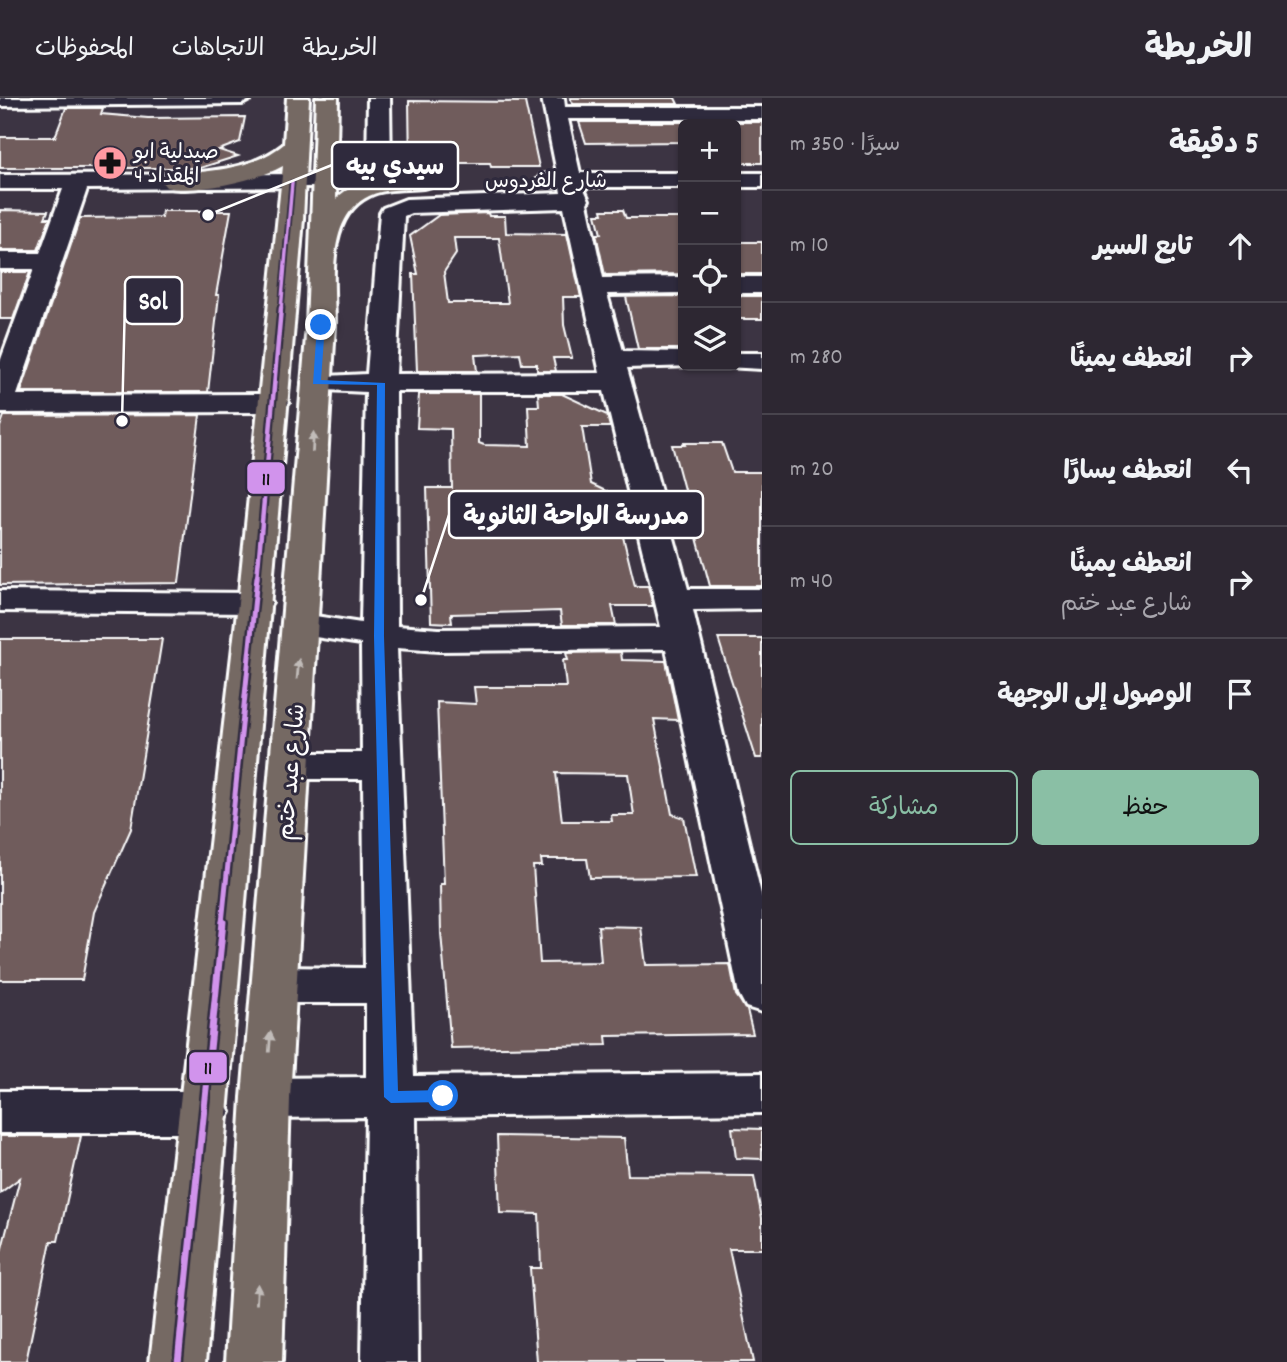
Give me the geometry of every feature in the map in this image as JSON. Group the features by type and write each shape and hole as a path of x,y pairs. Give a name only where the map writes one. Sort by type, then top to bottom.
{"main road":[{"path":"298,98 306,175"},
{"path":"306,175 327,98"},
{"path":"174,182 257,171 282,159 306,175"},
{"path":"174,182 254,193 265,198 306,175 345,164 379,176 423,181"},
{"name":"شارع عبد ختم","path":"254,1362 266,1098 302,625 323,241 306,175"},
{"name":"شارع عبد ختم","path":"178,1362 274,403 306,175"},
{"path":"323,241 338,212 357,190 423,181"}],"street":[{"path":"0,100 242,98"},
{"path":"379,98 379,176"},
{"path":"762,113 556,105 592,286 673,600 762,994"},
{"name":"شارع الفردوس","path":"74,191 306,175 450,181"},
{"name":"شارع الفردوس","path":"477,180 575,190 678,180"},
{"path":"741,180 762,180"},
{"path":"0,182 74,191"},
{"path":"390,1362 391,1097 379,636 381,383 392,213 406,206 575,190"},
{"path":"74,191 50,261 13,329 0,403 274,403"},
{"path":"0,200 74,191"},
{"path":"0,261 50,261"},
{"path":"592,286 678,285"},
{"path":"741,285 762,285"},
{"path":"741,360 762,361"},
{"path":"316,383 381,383 614,370 678,361"},
{"path":"673,600 762,599"},
{"path":"0,601 255,603"},
{"path":"302,625 379,636 475,640 682,638"},
{"path":"290,766 383,766"},
{"path":"274,985 388,986"},
{"path":"266,1098 762,1093"},
{"path":"0,1112 205,1112"}],"building":[{"path":"570,98 675,98 678,104 573,104"},
{"path":"409,101 525,102 539,167 491,167 490,163 410,166"},
{"path":"66,108 103,108 101,114 148,118 245,117 240,142 219,150 238,156 200,168 0,168 0,137 55,137"},
{"path":"579,122 678,122 678,142 586,143"},
{"path":"741,122 762,122 762,163 741,163"},
{"path":"0,210 48,211 45,218 50,218 38,250 0,250"},
{"path":"602,210 623,210 626,218 678,218 678,274 605,275 596,234 601,234 596,214 603,214"},
{"path":"162,211 231,211 216,295 219,295 208,392 21,392 80,218 161,217"},
{"path":"488,213 489,216 505,216 506,233 567,234 581,297 563,297 564,325 572,358 553,358 556,371 537,371 537,364 522,364 520,353 475,355 477,371 417,371 413,274 418,274 410,236 439,215","holes":["454,238 499,238 508,303 448,303 444,272 456,254"]},
{"path":"741,242 762,242 762,274 741,274"},
{"path":"0,272 30,272 13,319 0,319"},
{"path":"678,296 678,349 638,349 626,297 610,297"},
{"path":"741,296 762,296 762,319 741,319"},
{"path":"419,394 479,394 479,443 484,445 530,446 528,406 539,406 538,394 562,394 607,415 610,427 582,427 591,484 618,497 618,516 635,586 648,586 653,606 612,606 616,625 562,625 560,611 451,614 452,623 431,622 427,488 452,488 451,429 417,428"},
{"path":"200,415 179,583 0,585 0,427 4,416"},
{"path":"684,443 722,443 732,472 762,472 762,586 710,586 672,445 685,445"},
{"path":"718,638 762,638 762,758 756,758"},
{"path":"0,639 162,639 131,829 94,912 82,980 0,980"},
{"path":"621,652 622,660 666,661 678,720 654,719 672,814 684,818 696,877 590,878 587,859 541,859 542,866 533,866 540,963 601,962 598,926 641,927 646,965 730,964 736,995 747,1010 753,1034 606,1036 607,1045 451,1048 441,933 440,884 444,884 437,702 476,704 474,687 566,687 563,660 568,660 566,653","holes":["556,773 628,774 634,815 611,815 612,821 562,821"]},
{"path":"732,1128 762,1129 762,1159 736,1158"},
{"path":"0,1136 81,1136 58,1241 51,1241 26,1362 0,1362 0,1256 20,1178 0,1193"},
{"path":"497,1136 624,1138 628,1175 754,1176 762,1218 762,1249 729,1249 753,1362 537,1362 530,1268 541,1268 539,1214 500,1213"}],"transit line":[{"name":"11","path":"178,1362 255,603 292,183"}],"place":[{"name":"صيدلية ابو المقداد 4","path":"110,163"},
{"name":"سيدي بيه","path":"208,215"},
{"name":"Sol","path":"122,421"},
{"name":"مدرسة الواحة الثانوية","path":"421,600"}],"route":[{"path":"321,325 316,383 381,383 379,636 391,1097 443,1096"}]}
